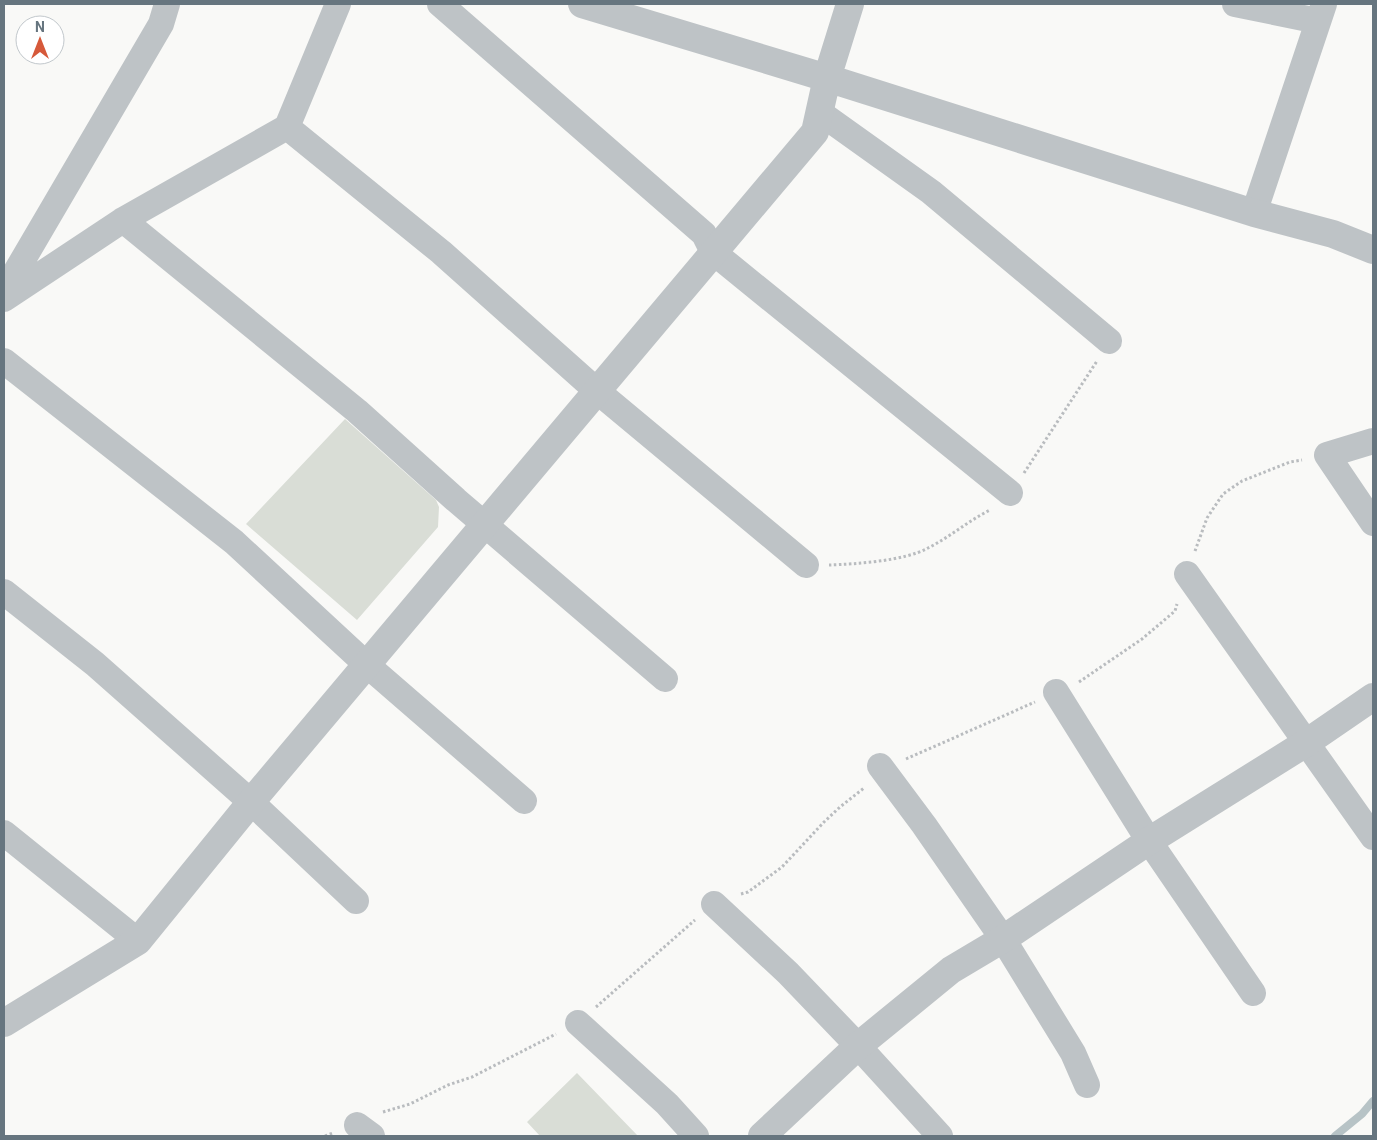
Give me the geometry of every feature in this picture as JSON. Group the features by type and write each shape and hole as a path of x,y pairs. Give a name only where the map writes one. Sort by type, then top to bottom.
{"street":[{"path":"4,292 161,24 167,4"},
{"path":"4,299 123,220 287,127 338,4"},
{"path":"440,4 704,234 712,252 1010,493"},
{"path":"582,4 827,78 1254,214 1334,234 1373,250"},
{"path":"4,1023 138,941 251,802 712,252 815,132 827,78 850,4"},
{"path":"1234,4 1321,12 1254,214"},
{"path":"819,112 931,192 1109,341"},
{"path":"287,127 441,252 597,391 806,565"},
{"path":"123,220 357,411 665,679"},
{"path":"4,361 234,542 367,665 524,801"},
{"path":"1373,441 1327,455 1373,522"},
{"path":"1186,574 1373,837"},
{"path":"4,592 96,664 251,802 356,901"},
{"path":"1056,692 1149,841 1253,993"},
{"path":"762,1136 858,1046 951,970 1002,939 1149,841 1306,743 1373,697"},
{"path":"880,766 924,825 1002,939 1074,1053 1087,1086"},
{"path":"4,832 138,941"},
{"path":"714,904 788,973 940,1136"},
{"path":"578,1022 667,1104 696,1136"}],"path":[{"path":"324,1136 365,1130 387,1110 410,1104 448,1085 472,1077 578,1022 714,904 748,892 782,868 824,822 869,785 880,766 900,762 1083,680 1142,639 1175,611 1186,574 1207,518 1223,494 1242,481 1290,462 1327,455"}],"shaded area":[{"path":"345,419 436,500 439,507 438,527 357,620 246,524"},
{"path":"577,1073 638,1136 540,1136 527,1122"}],"waterway":[{"path":"1335,1136 1362,1114 1373,1101"}]}
